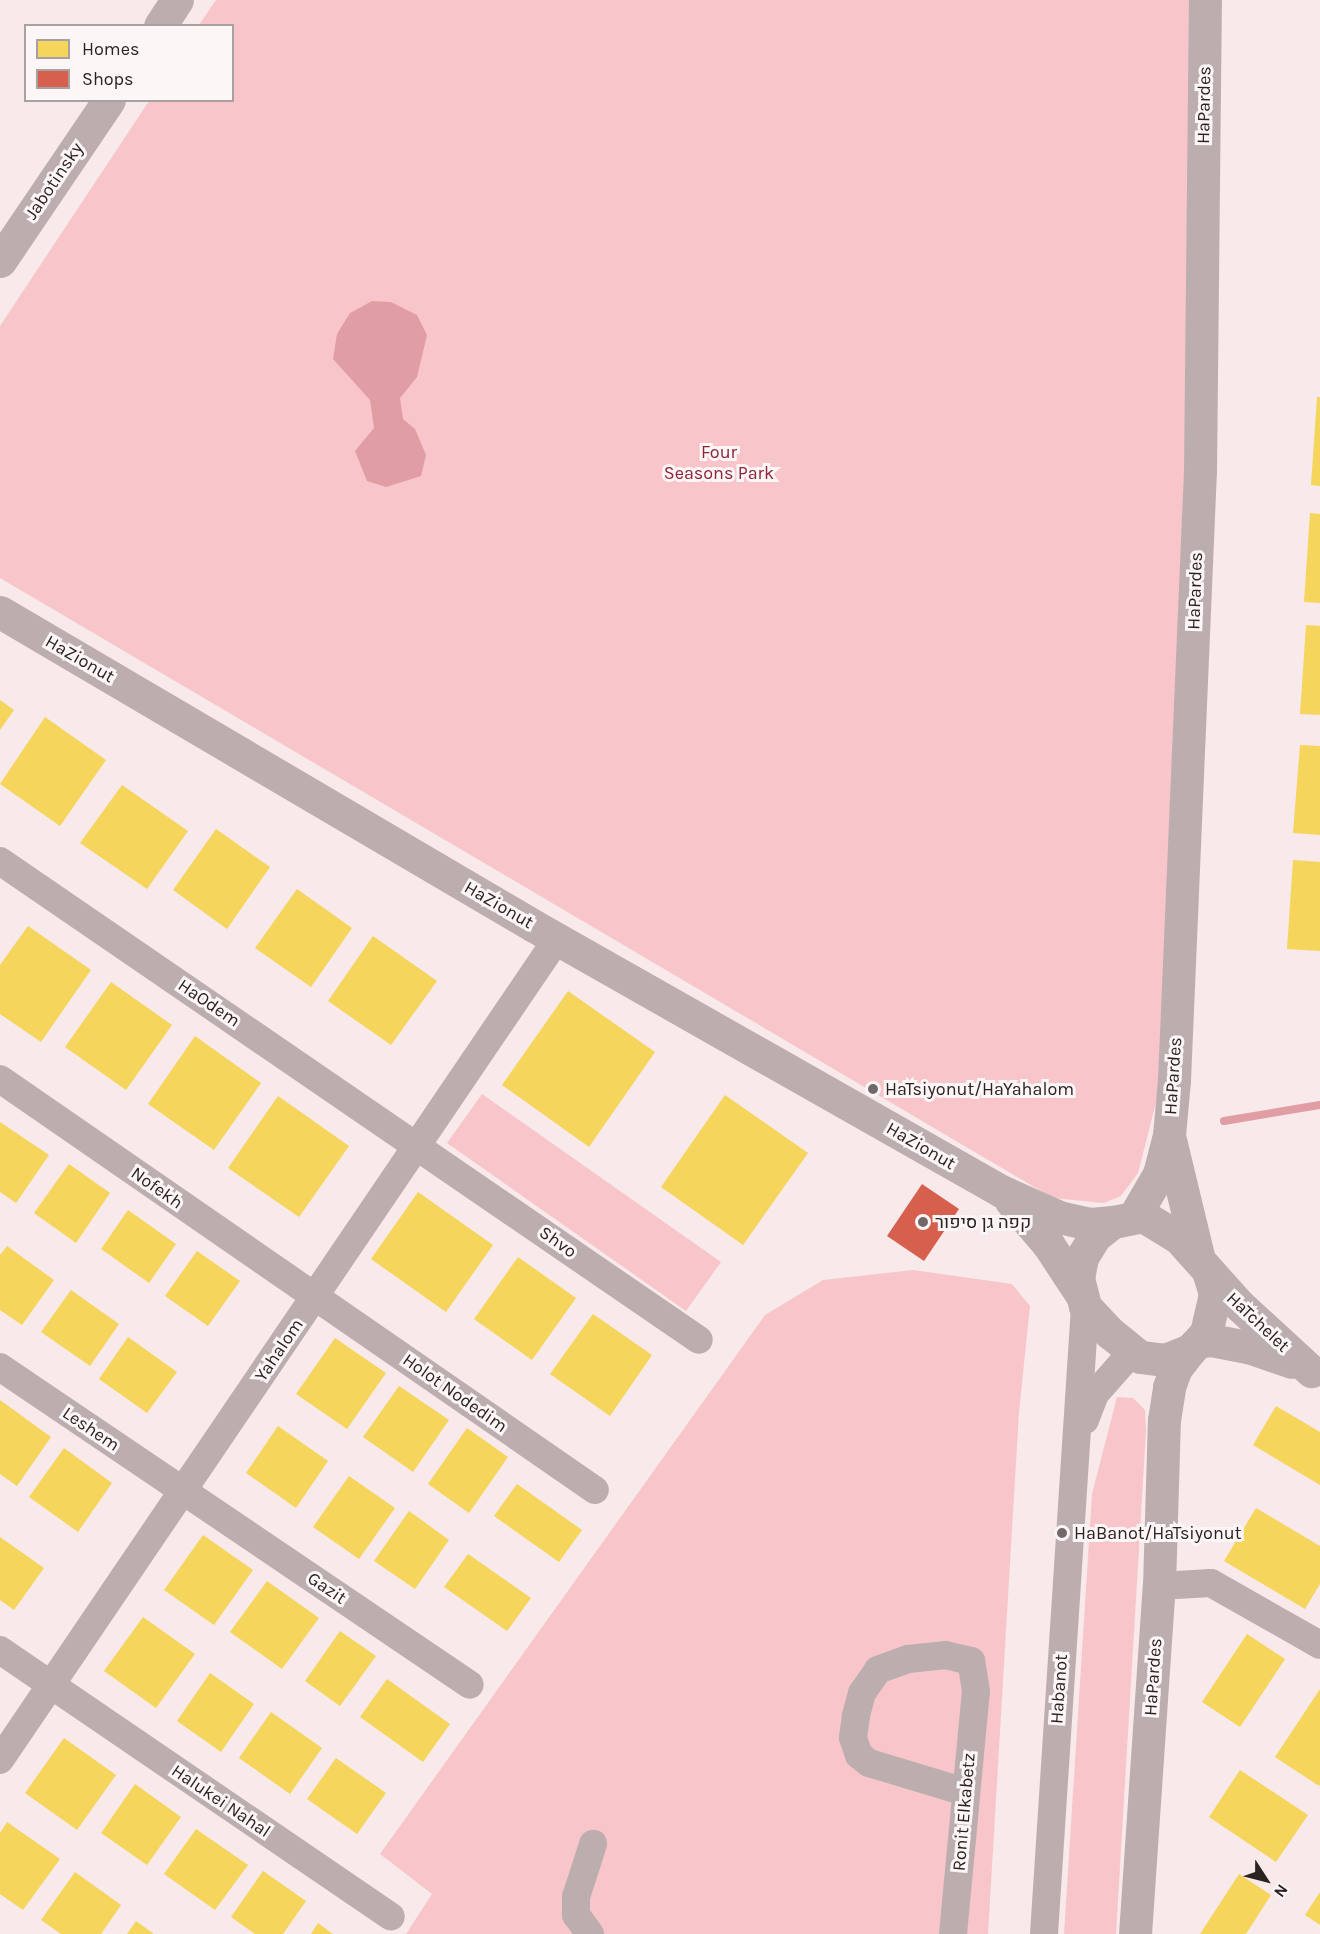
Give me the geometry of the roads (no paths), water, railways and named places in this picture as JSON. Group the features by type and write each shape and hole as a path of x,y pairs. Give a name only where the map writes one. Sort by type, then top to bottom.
{"street":[{"path":"161,24 177,0"},
{"name":"HaPardes","path":"1124,1218 1152,1190 1169,1135 1200,471 1205,0"},
{"name":"HaPardes","path":"1205,46 1225,0"},
{"name":"Jabotinsky","path":"0,261 108,102"},
{"name":"HaZionut","path":"0,612 557,939 1001,1191 1059,1217 1090,1224 1124,1218"},
{"name":"HaOdem","path":"0,861 418,1144"},
{"name":"Yahalom","path":"0,1760 557,939"},
{"name":"Nofekh","path":"0,1079 315,1297"},
{"name":"HaPardes","path":"1169,1135 1204,1266"},
{"name":"Shvo","path":"418,1144 699,1340"},
{"name":"HaZionut","path":"1001,1191 1028,1217 1083,1300"},
{"path":"1124,1218 1168,1229 1204,1266 1215,1294 1214,1308 1206,1333 1194,1346 1165,1360 1136,1355 1083,1300 1078,1278 1082,1257 1095,1236 1124,1218"},
{"name":"HaTchelet","path":"1204,1266 1239,1305 1316,1374"},
{"name":"Holot Nodedim","path":"315,1297 595,1490"},
{"name":"Habanot","path":"1044,1934 1077,1445 1083,1300"},
{"name":"HaTchelet","path":"1194,1346 1223,1342 1269,1352 1316,1374"},
{"name":"HaPardes","path":"1135,1934 1159,1586 1164,1420 1176,1368 1194,1346"},
{"name":"HaPardes","path":"1136,1355 1155,1383 1164,1420"},
{"name":"Habanot","path":"1077,1445 1095,1394 1136,1355"},
{"name":"Leshem","path":"0,1367 183,1491"},
{"name":"Gazit","path":"183,1491 470,1685"},
{"path":"1159,1586 1211,1583 1320,1645"},
{"name":"Halukei Nahal","path":"0,1650 392,1917"},
{"name":"Ronit Elkabetz","path":"953,1934 976,1691 972,1661 946,1655 908,1659 878,1670 862,1693 853,1738 860,1755 869,1763 965,1792"},
{"path":"590,1934 576,1916 576,1897 593,1844"}],"waterway":[{"path":"1224,1121 1320,1105"}],"place":[{"name":"HaTsiyonut/HaYahalom","path":"873,1089"},
{"name":"קפה גן סיפור","path":"923,1222"},
{"name":"HaBanot/HaTsiyonut","path":"1062,1533"}],"park label":[{"name":"Four Seasons Park","path":"719,463"}]}
